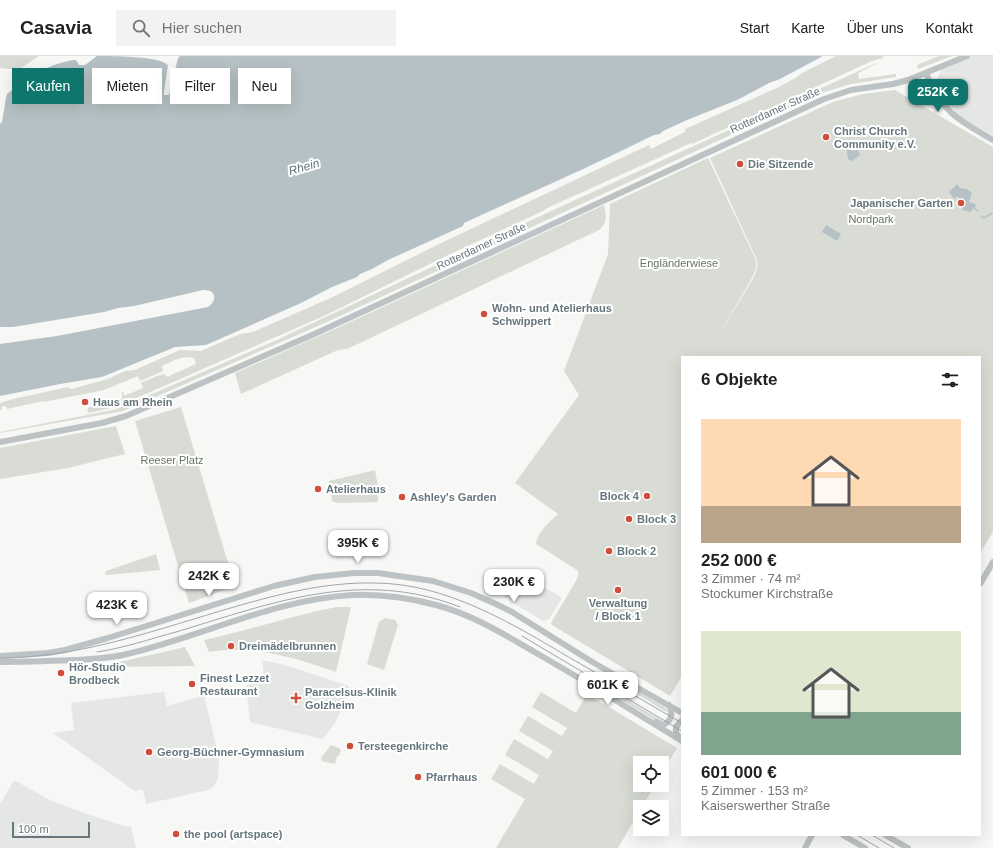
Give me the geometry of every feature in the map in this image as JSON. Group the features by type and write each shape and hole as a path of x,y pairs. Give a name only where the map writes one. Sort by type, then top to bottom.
{"street":[{"name":"Rotterdamer Straße","path":"0,442 102,423 127,416 310,336 824,99 851,90 897,83 967,56"},
{"path":"926,73 938,98 946,109 967,125 993,140"},
{"path":"981,582 993,562"},
{"path":"0,656 48,653 65,650 274,586 308,578 342,574 378,573 432,581 458,588 496,604 512,612 594,663 681,712"},
{"path":"0,662 32,663 110,658 145,649 278,608 304,602 354,595 377,595 423,602 473,618 494,627 681,740"},
{"path":"649,721 654,721 663,725 668,722 672,713 668,705"},
{"path":"681,721 677,724 676,730 681,740"},
{"path":"805,848 811,836"},
{"path":"845,836 865,848"},
{"path":"887,836 908,848"}],"shaded area":[{"path":"971,56 993,56 993,136 962,118 953,110 942,96 938,87 937,80 943,67"},
{"path":"516,570 562,598 549,619 543,621 504,597"},
{"name":"Paracelsus-Klinik Golzheim","path":"262,660 285,665 349,686 341,711 323,739 250,722 246,685 265,682"},
{"name":"Georg-Büchner-Gymnasium","path":"164,692 167,706 204,695 219,758 218,779 213,787 208,790 146,804 143,789 135,791 53,733 74,730 71,703"},
{"path":"14,780 52,801 124,826 131,826 136,848 0,848 0,804"}],"green space":[{"path":"0,56 39,56 21,68 12,68 12,69 0,68"},
{"path":"836,56 883,56 883,58 872,61 692,144 691,143 545,209 326,315 115,407 89,413 87,410 89,407 102,404 102,402 105,404 122,399 122,392 124,396 143,388 141,383 157,376 165,374 167,377 196,364 194,358 185,357 174,360 162,366 163,371 140,381 138,376 104,390 7,409 6,406 1,407 2,410 0,410 0,403 68,387 71,389 108,379 125,371 135,370 180,350 201,351 240,334 253,332 335,296 439,244 649,145 651,149 685,132 685,129 779,87 802,73"},
{"path":"939,56 952,56 918,69 917,65"},
{"path":"878,63 858,73 859,79 896,74 896,77 851,84 821,93 327,322 123,411 0,433 122,407 279,339 538,217"},
{"path":"895,90 993,147 993,532 981,551 981,356 681,356 681,678 670,696 552,625 551,623 579,573 577,570 536,544 541,532 558,514 515,483 579,395 564,371 608,254 610,204 708,158 756,260 756,268 753,276 719,335 754,277 757,269 757,260 710,158 833,102 863,94"},
{"path":"604,205 606,215 605,222 599,230 347,349 338,350 241,394 235,373 335,329"},
{"name":"Reeser Platz","path":"181,407 235,586 189,603 135,421"},
{"path":"116,426 125,454 68,468 0,479 0,448"},
{"path":"375,470 378,487 378,502 337,503 332,501 329,481"},
{"path":"156,554 160,570 105,574 106,571"},
{"path":"336,607 351,607 336,672 289,657 257,651 225,650 209,652 204,640 303,615"},
{"path":"385,618 395,620 398,625 384,670 367,664 379,622"},
{"path":"185,647 195,666 111,667 111,664"},
{"path":"618,679 666,708 668,713 617,682"},
{"path":"611,690 663,721 658,722 610,693"},
{"path":"541,692 576,713 587,694 677,748 669,761 669,756 633,756 633,792 651,792 646,800 633,800 633,822 618,848 496,848 525,799 491,779 500,764 534,784 539,775 505,755 514,739 548,759 553,751 519,731 528,716 562,736 567,728 532,707"},
{"path":"331,745 341,749 335,764 322,761 321,758"}],"water":[{"name":"Rhein","path":"97,56 146,58 163,62 168,65 164,95 169,95 170,91 170,104 230,104 230,68 176,68 178,58 180,56 823,56 737,100 687,120 663,131 660,134 654,135 464,223 463,226 388,260 357,277 206,345 175,347 102,377 0,396 0,344 57,336 208,307 214,298 211,291 203,290 104,312 13,327 0,327 0,124 2,122 7,94 12,90 12,104 84,104 84,68 47,68 73,60 76,60 79,65 85,65"},
{"path":"846,144 850,144 852,151 858,150 860,155 852,161 848,159"},
{"path":"957,184 960,188 967,189 972,193 969,202 975,204 976,206 970,212 963,210 961,201 957,196 954,199 949,192"},
{"path":"826,225 841,234 837,241 822,232"}],"waterway":[{"path":"974,208 978,211"},
{"path":"981,216 984,218 993,213"}],"tram line":[{"path":"0,658 30,657 89,648 148,633 285,593 338,584 374,583 401,585 427,590 452,598 502,619 681,722"},
{"path":"97,652 137,643 247,610 317,594 352,590 387,590 423,596 460,607"},
{"path":"522,636 681,730"},
{"path":"859,836 879,848"},
{"path":"874,836 894,848"}],"place":[{"name":"Christ Church Community e.V.","path":"826,137"},
{"name":"Die Sitzende","path":"740,164"},
{"name":"Japanischer Garten","path":"961,203"},
{"name":"Wohn- und Atelierhaus Schwippert","path":"484,314"},
{"name":"Haus am Rhein","path":"85,402"},
{"name":"Atelierhaus","path":"318,489"},
{"name":"Block 4","path":"647,496"},
{"name":"Ashley's Garden","path":"402,497"},
{"name":"Block 3","path":"629,519"},
{"name":"Block 2","path":"609,551"},
{"name":"Verwaltung / Block 1","path":"618,590"},
{"name":"Dreimädelbrunnen","path":"231,646"},
{"name":"Hör-Studio Brodbeck","path":"61,673"},
{"name":"Finest Lezzet Restaurant","path":"192,684"},
{"name":"Paracelsus-Klinik Golzheim","path":"296,698"},
{"name":"Tersteegenkirche","path":"350,746"},
{"name":"Georg-Büchner-Gymnasium","path":"149,752"},
{"name":"Pfarrhaus","path":"418,777"},
{"name":"the pool (artspace)","path":"176,834"}],"park label":[{"name":"Nordpark","path":"871,219"},
{"name":"Engländerwiese","path":"679,263"}]}
